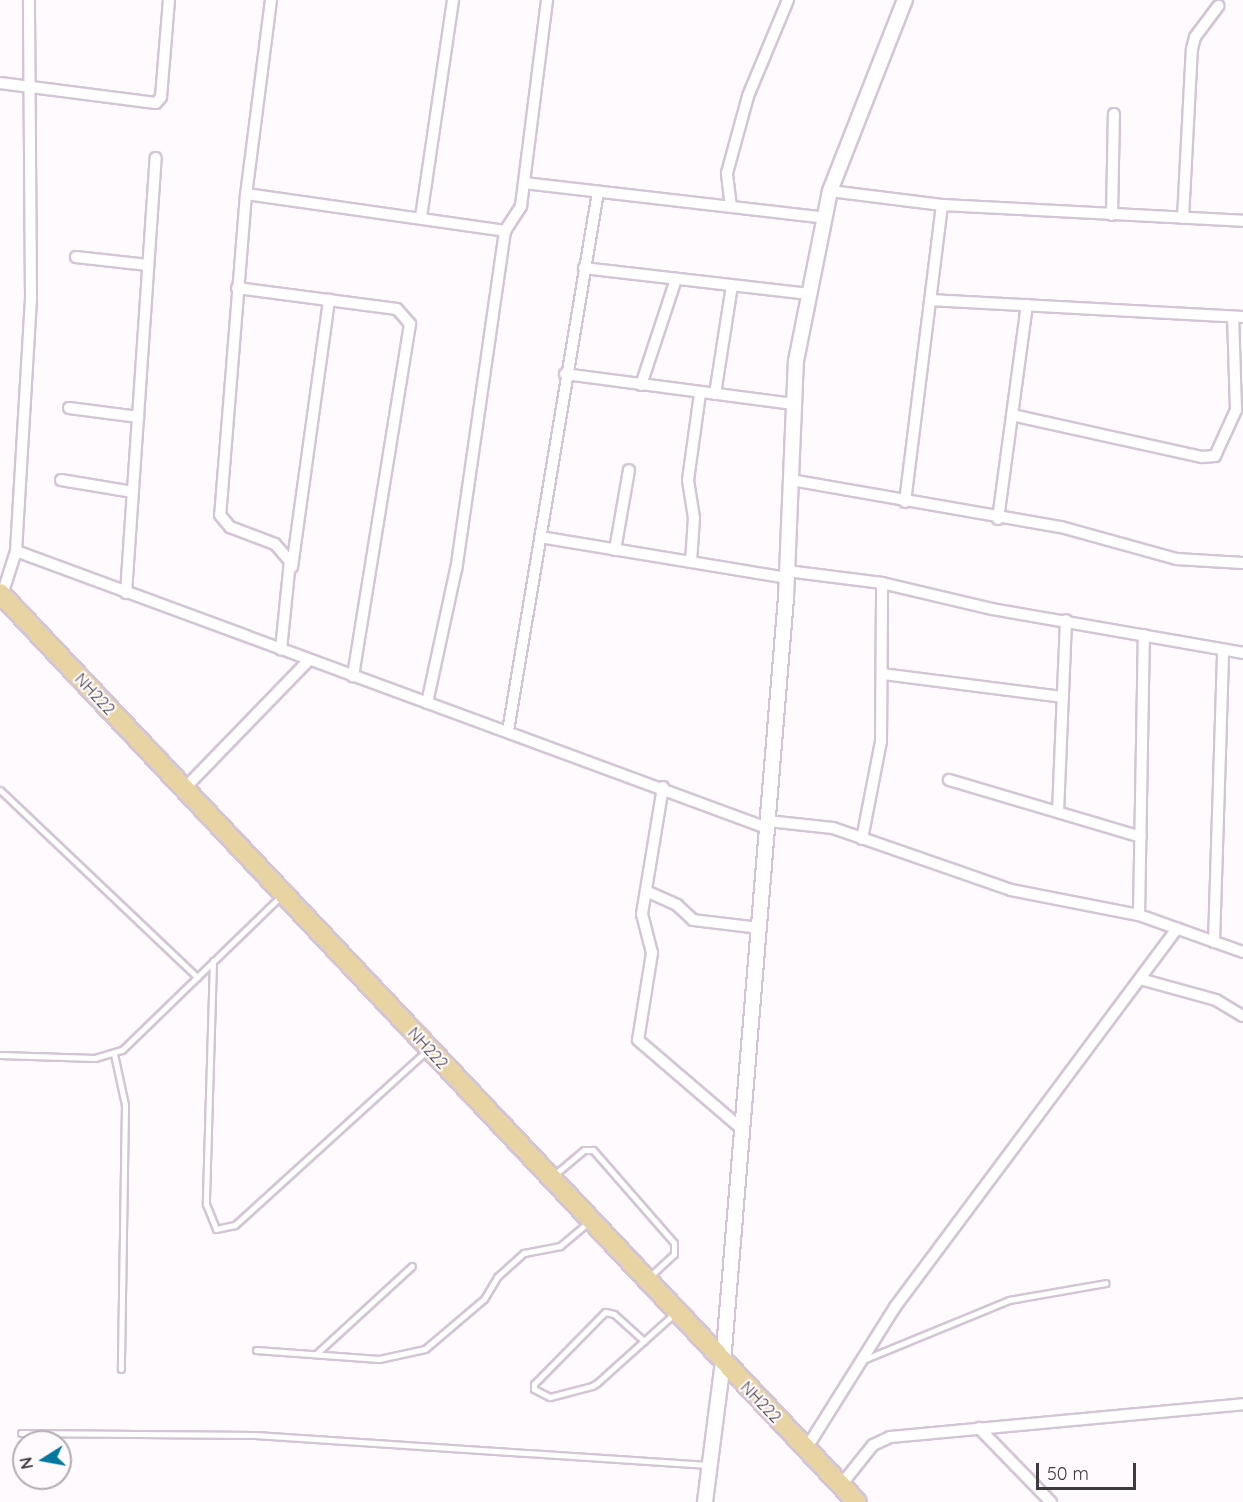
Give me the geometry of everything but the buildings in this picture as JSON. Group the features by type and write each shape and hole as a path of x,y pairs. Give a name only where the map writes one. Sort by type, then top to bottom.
{"main road":[{"name":"NH222","path":"1,594 723,1362 858,1502"}],"street":[{"path":"1,594 16,551 31,297 26,87 29,0"},
{"path":"0,83 156,103 161,97 170,0"},
{"path":"271,0 246,194 220,515 230,527 275,544 292,568"},
{"path":"422,217 453,0"},
{"path":"427,703 456,569 505,231 519,215 547,0"},
{"path":"731,207 727,173 748,96 788,0"},
{"path":"705,1502 723,1362 759,928 787,574 796,361 830,192 905,0"},
{"path":"1183,218 1192,49 1195,37 1218,6"},
{"path":"1112,215 1114,114"},
{"path":"126,593 156,158"},
{"path":"524,183 825,218"},
{"path":"508,731 598,192"},
{"path":"830,192 942,205 1243,221"},
{"path":"246,194 422,217 505,231"},
{"path":"905,502 942,205"},
{"path":"76,257 148,265"},
{"path":"584,268 809,294"},
{"path":"641,384 676,279"},
{"path":"715,394 732,285"},
{"path":"237,288 397,309 410,324 353,676"},
{"path":"281,650 329,300"},
{"path":"930,300 1238,317 1236,410 1215,456 1202,457 1012,415"},
{"path":"998,519 1027,305"},
{"path":"566,374 794,404"},
{"path":"691,562 694,518 688,480 700,393"},
{"path":"69,408 138,417"},
{"path":"615,550 629,470"},
{"path":"61,480 133,492"},
{"path":"791,480 998,519 1061,527 1176,559 1243,562"},
{"path":"540,537 691,562 882,583 992,609 1066,620 1223,653 1243,653"},
{"path":"16,551 281,650 767,824 818,824 1011,890 1139,915 1243,952"},
{"path":"862,839 879,762 884,674 882,583"},
{"path":"1058,812 1066,620"},
{"path":"1139,915 1144,635"},
{"path":"1214,942 1223,653"},
{"path":"184,789 309,660"},
{"path":"884,674 1063,697"},
{"path":"949,780 1140,837"},
{"path":"663,787 642,914 652,953 638,1041 742,1129"},
{"path":"646,891 677,905 693,920 759,928"},
{"path":"806,1449 895,1307 1176,928"},
{"path":"1140,979 1209,998 1243,1016"},
{"path":"841,1485 881,1439 1243,1404"},
{"path":"979,1428 1051,1502"}],"lane":[{"path":"0,790 197,977"},
{"path":"0,1054 95,1058 114,1054 283,894"},
{"path":"213,961 206,1204 216,1229 235,1225 429,1049"},
{"path":"114,1054 125,1105 121,1369"},
{"path":"550,1178 584,1150 593,1150 674,1242 674,1254 646,1280"},
{"path":"256,1350 388,1359 424,1349 484,1299 497,1277 524,1253 560,1246 590,1221"},
{"path":"316,1354 412,1266"},
{"path":"862,1361 1009,1300 1106,1283"},
{"path":"644,1341 614,1314 605,1312 534,1384 534,1389 550,1397 592,1386 644,1341 676,1312"},
{"path":"72,1433 255,1435 710,1465"}]}
